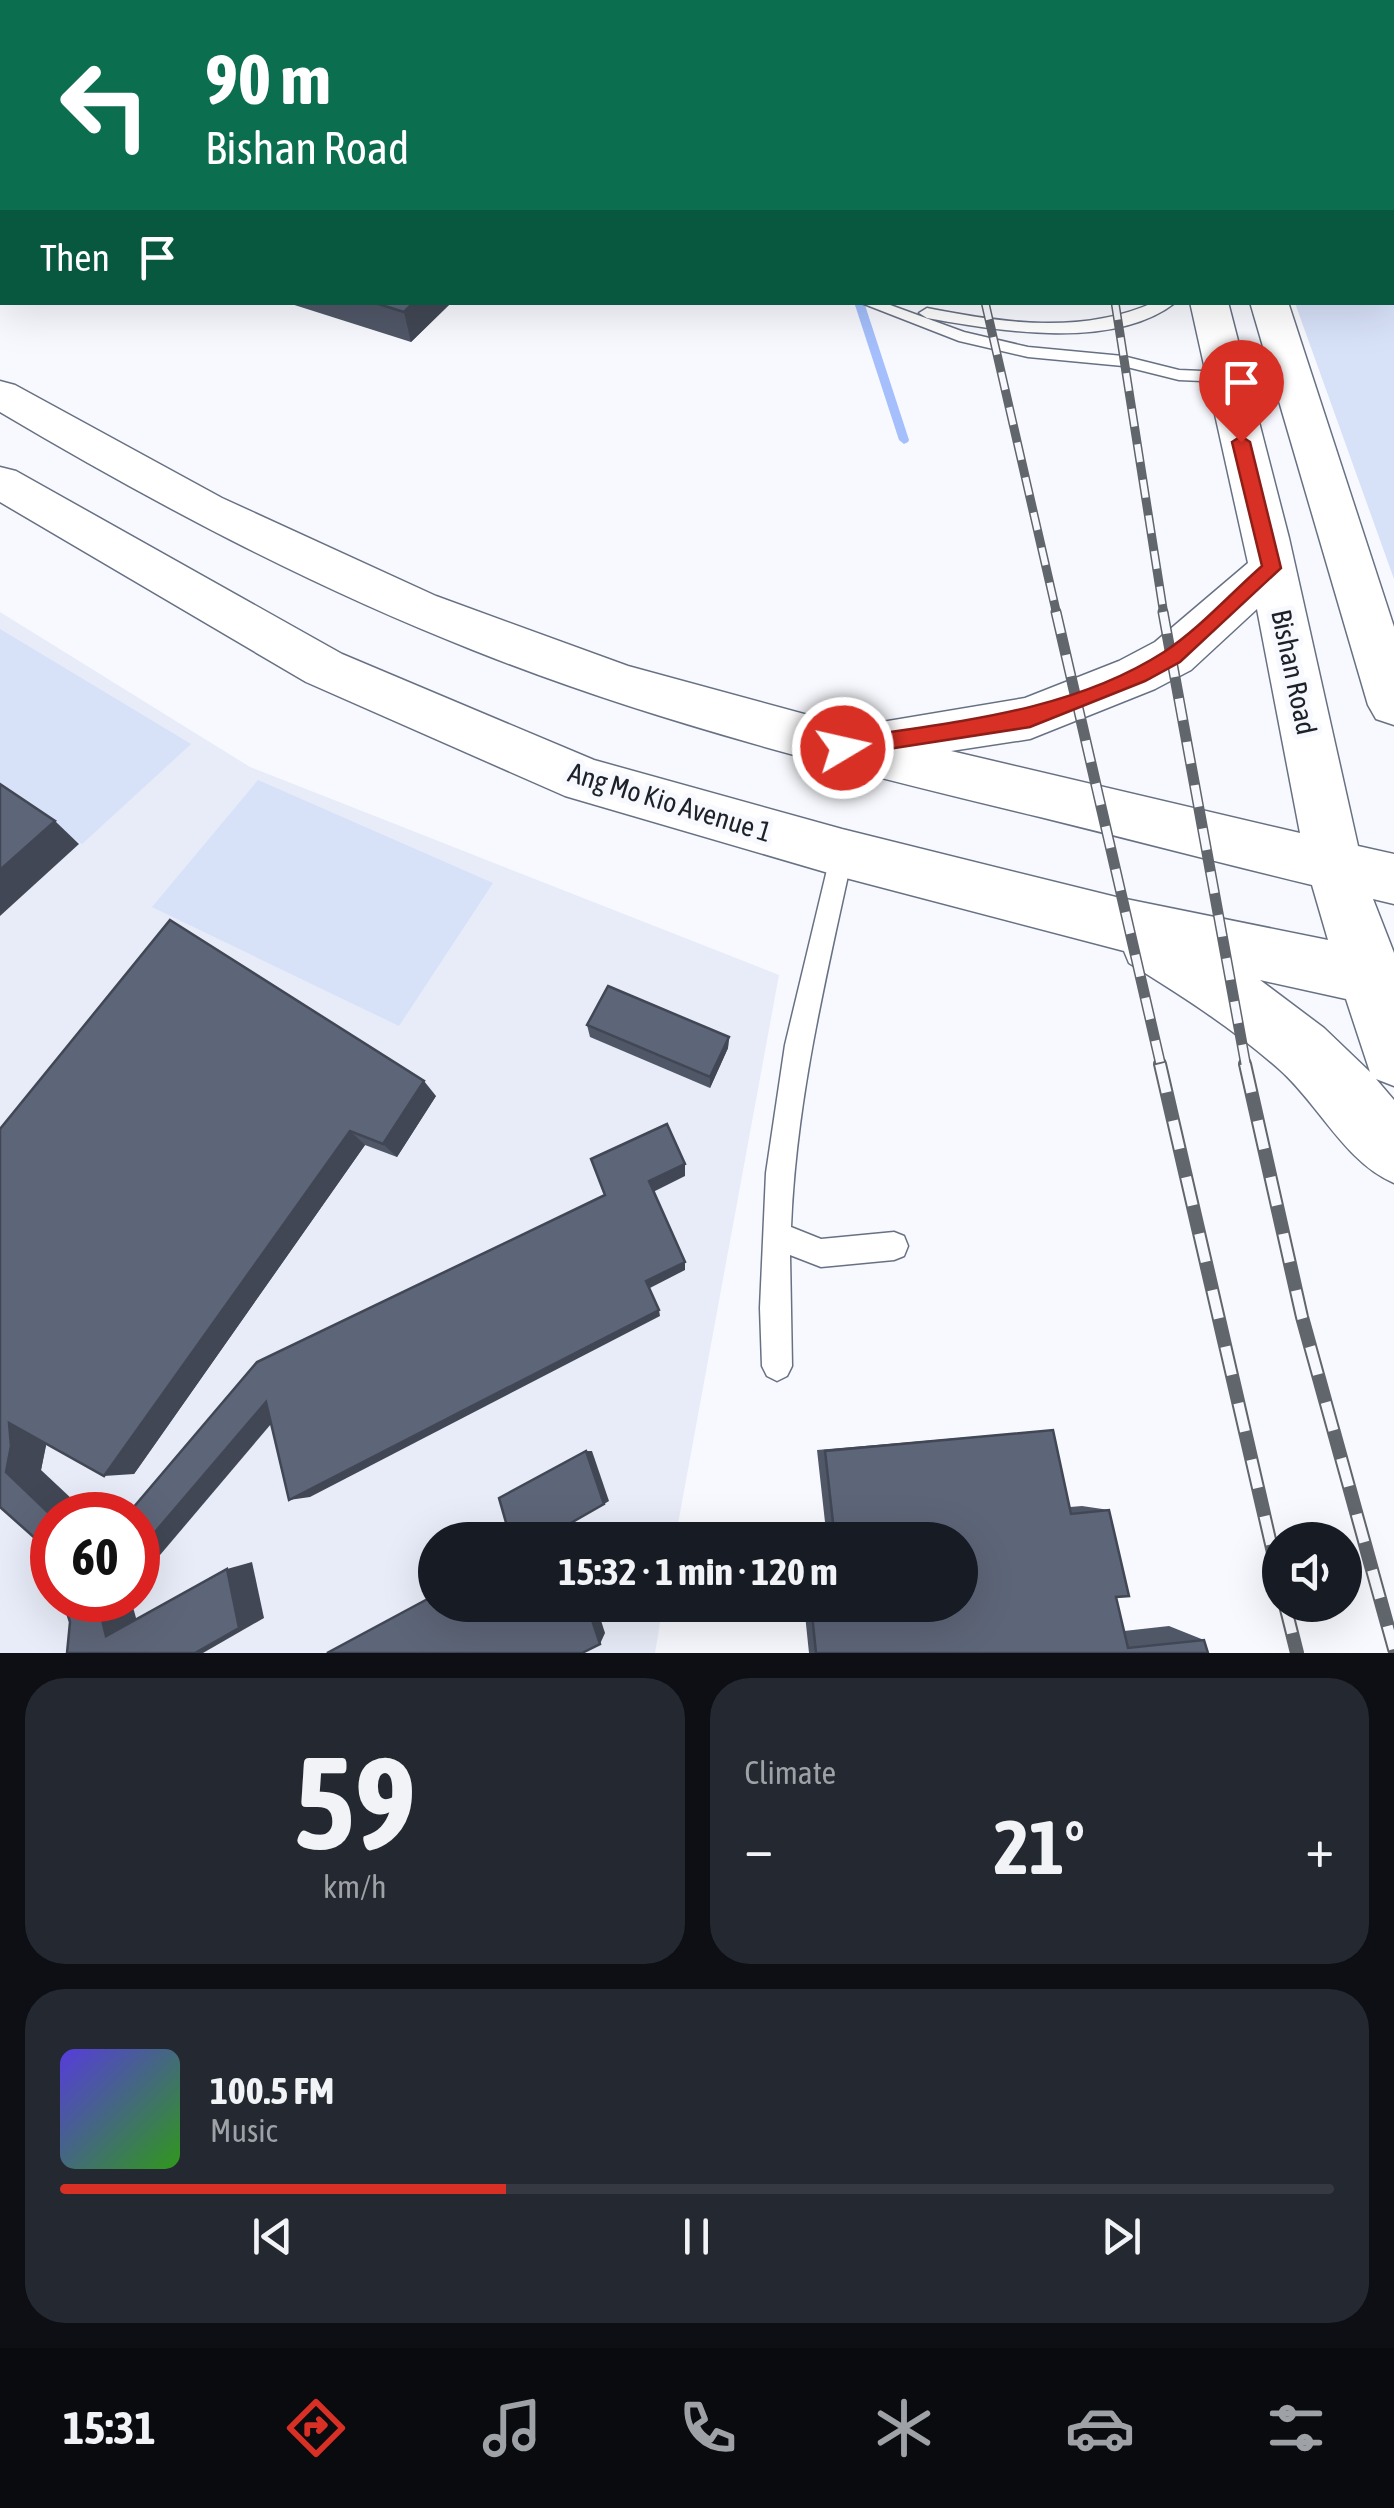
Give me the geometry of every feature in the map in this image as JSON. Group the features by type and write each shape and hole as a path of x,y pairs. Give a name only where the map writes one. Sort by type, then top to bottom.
{"main road":[{"name":"Bishan Road","path":"1211,305 1272,568 1334,866 1381,978 1394,1056"},
{"path":"1270,305 1394,705"},
{"path":"0,394 199,505 364,586 562,664 686,706 843,748 1394,879"},
{"name":"Ang Mo Kio Avenue 1","path":"0,482 324,668 584,780 842,853 1116,922 1381,978"},
{"path":"843,748 1030,718 1138,676 1173,656 1272,568"},
{"path":"1116,922 1248,1004 1324,1070 1394,1150"}],"lane":[{"path":"876,305 901,312 1013,326 1102,327 1141,318 1164,305"},
{"path":"886,305 960,336 1028,352 1123,361 1179,375 1225,377 1286,364"},
{"path":"1012,305 1013,326"},
{"path":"776,1366 780,1173 798,1045 842,853"},
{"path":"778,1236 821,1253 894,1246"}],"shaded area":[{"path":"1296,305 1394,305 1394,579"},
{"path":"0,612 250,767 779,975 678,1522 418,1522 418,1622 660,1622 655,1653 0,1653"},
{"path":"0,629 191,744 82,844 0,789"},
{"path":"258,780 493,883 399,1026 152,907"}],"building":[{"path":"382,305 411,305 404,312"},
{"path":"0,784 55,821 0,870"},
{"path":"170,920 424,1081 383,1144 350,1131 104,1476 9,1423 11,1446 6,1472 30,1495 30,1534 0,1507 0,1129"},
{"path":"608,986 729,1037 710,1077 587,1025"},
{"path":"667,1124 685,1164 649,1181 685,1262 646,1281 659,1310 289,1500 266,1402 160,1526 160,1492 147,1492 257,1362 605,1195 591,1159"},
{"path":"1053,1430 1071,1514 1109,1510 1129,1596 1116,1597 1128,1648 1204,1640 1208,1653 816,1653 813,1622 978,1622 978,1522 833,1522 825,1451"},
{"path":"586,1451 604,1504 572,1522 506,1522 499,1498"},
{"path":"227,1569 239,1628 195,1653 67,1653 70,1622 102,1622 106,1636 131,1622 160,1622 160,1606"},
{"path":"418,1604 418,1622 593,1622 600,1644 582,1653 327,1653"}],"waterway":[{"path":"860,305 904,440"}],"railway":[{"path":"986,305 1057,615"},
{"path":"1115,305 1164,615"},
{"path":"1056,612 1161,1066"},
{"path":"1163,612 1246,1066"},
{"path":"1160,1064 1266,1522"},
{"path":"1245,1064 1302,1317 1394,1649"},
{"path":"1289,1622 1297,1653"}],"route":[{"path":"843,748 1030,718 1138,676 1173,656 1272,568 1241,442"}]}
